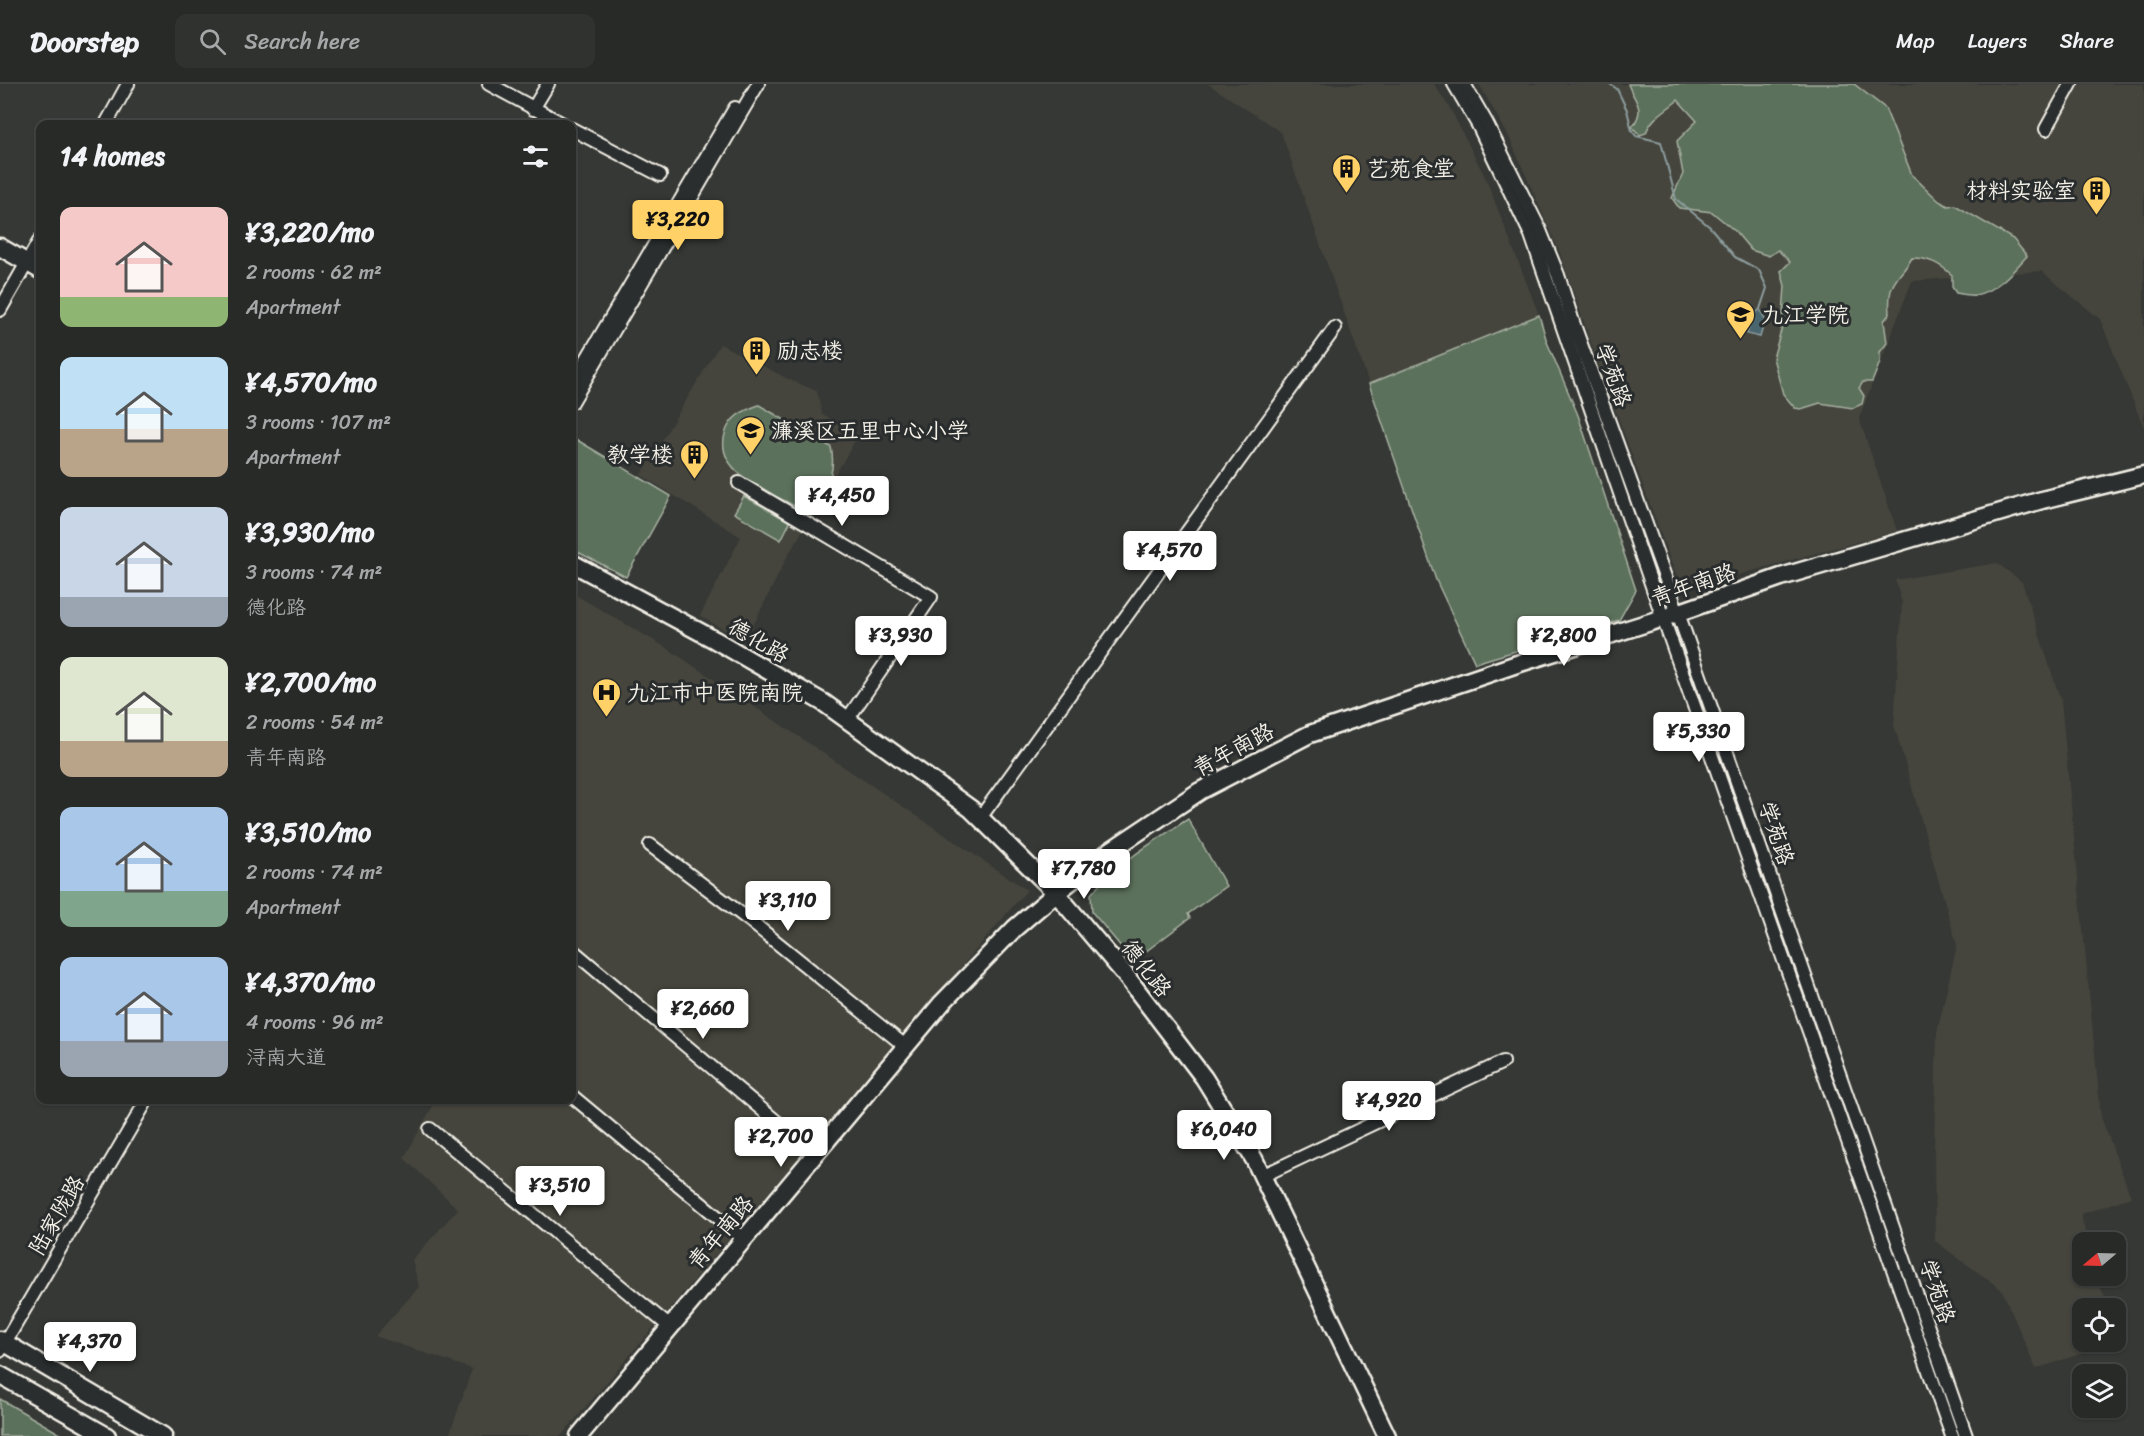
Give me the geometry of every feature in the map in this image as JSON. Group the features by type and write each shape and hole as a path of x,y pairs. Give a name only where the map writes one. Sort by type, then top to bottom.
{"main road":[{"path":"0,247 30,268"},
{"path":"0,259 30,268"},
{"name":"青年南路","path":"579,1436 942,1003 1015,928 1052,896 1110,851 1200,791 1310,734 1518,664 1782,577 2031,503 2144,475"},
{"name":"德化路","path":"576,565 715,640 824,703 971,809 980,818 1123,972 1204,1078 1254,1159 1387,1436"},
{"name":"德化路","path":"576,578 713,649 821,712 962,815 1052,896 1116,975 1196,1084 1254,1177 1376,1436"},
{"path":"2,1344 163,1436"},
{"path":"0,1375 107,1436"}],"street":[{"path":"108,120 128,84"},
{"path":"489,84 555,120"},
{"path":"533,109 548,84"},
{"path":"576,377 749,84"},
{"path":"576,395 759,84"},
{"name":"学苑路","path":"1454,84 1478,125 1531,235 1671,615 1966,1436"},
{"name":"学苑路","path":"1464,84 1486,122 1539,228 1952,1436"},
{"path":"2046,129 2071,84"},
{"path":"576,131 660,175"},
{"path":"0,310 30,268 36,251"},
{"path":"980,818 1335,328"},
{"path":"739,483 930,597 847,720"},
{"path":"650,845 749,920 905,1046"},
{"path":"576,953 815,1154"},
{"path":"1262,1176 1503,1062"},
{"path":"576,1099 744,1239"},
{"name":"陆家陇路","path":"2,1344 145,1104"},
{"path":"430,1129 670,1328"}],"shaded area":[{"path":"1208,84 1434,84 1451,110 1486,179 1539,315 1369,384 1281,132"},
{"name":"九江学院","path":"1479,84 2144,84 2144,428 2100,319 2041,271 1912,281 1859,418 1897,531 1709,583 1691,584 1682,580 1675,573 1560,253 1509,137"},
{"name":"濂溪区五里中心小学","path":"720,344 788,379 817,391 822,414 859,434 786,559 745,642 700,616 741,537 641,475"},
{"path":"1997,563 2022,582 2061,701 2101,1117 2131,1197 2081,1214 2085,1232 2072,1232 2072,1286 2100,1286 2106,1298 2072,1298 2072,1352 2086,1352 2036,1369 2002,1290 1935,1241 1934,1150 1937,1032 1957,945 1894,725 1902,603 1895,580"},
{"path":"576,595 667,648 1027,890 561,1436 449,1436 472,1369 375,1336 419,1287 412,1260 458,1209 404,1158 434,1104 576,1104"}],"green space":[{"path":"1628,84 1854,84 1885,108 1912,175 1939,201 1948,206 1955,205 2013,239 2027,256 1997,285 1983,293 1973,295 1956,293 1952,287 1952,275 1939,265 1929,260 1912,258 1892,288 1890,313 1884,321 1887,343 1880,352 1880,362 1872,382 1863,382 1859,388 1864,396 1862,404 1853,408 1820,403 1801,409 1795,408 1783,394 1773,358 1782,327 1785,286 1781,271 1790,262 1778,250 1769,256 1751,250 1735,231 1712,212 1679,208 1672,198 1683,174 1677,141 1697,121 1678,100 1655,118 1646,133 1640,135 1632,127 1639,115 1639,110"},
{"path":"1539,315 1547,342 1578,415 1636,590 1619,620 1475,663 1436,580 1369,384"},
{"path":"759,405 831,447 833,462 828,482 818,493 800,501 795,506 746,479 735,470 728,459 724,447 727,428 742,412"},
{"path":"576,439 671,496 626,577 576,551"},
{"path":"744,496 790,522 781,540 734,513"},
{"path":"1188,819 1226,886 1188,914 1190,918 1133,961 1092,912 1091,894 1125,862"},
{"path":"0,1399 64,1436 0,1436"}],"water":[{"path":"1760,309 1765,320 1760,337 1747,334 1752,317"}],"waterway":[{"path":"1610,84 1617,89 1627,110 1632,131 1636,136 1661,142 1676,199 1710,227 1735,257 1759,270 1767,288 1760,309"}],"place":[{"name":"艺苑食堂","path":"1346,194"},
{"name":"材料实验室","path":"2097,216"},
{"name":"九江学院","path":"1740,340"},
{"name":"励志楼","path":"756,376"},
{"name":"濂溪区五里中心小学","path":"750,456"},
{"name":"教学楼","path":"694,480"},
{"name":"九江市中医院南院","path":"606,718"}]}
